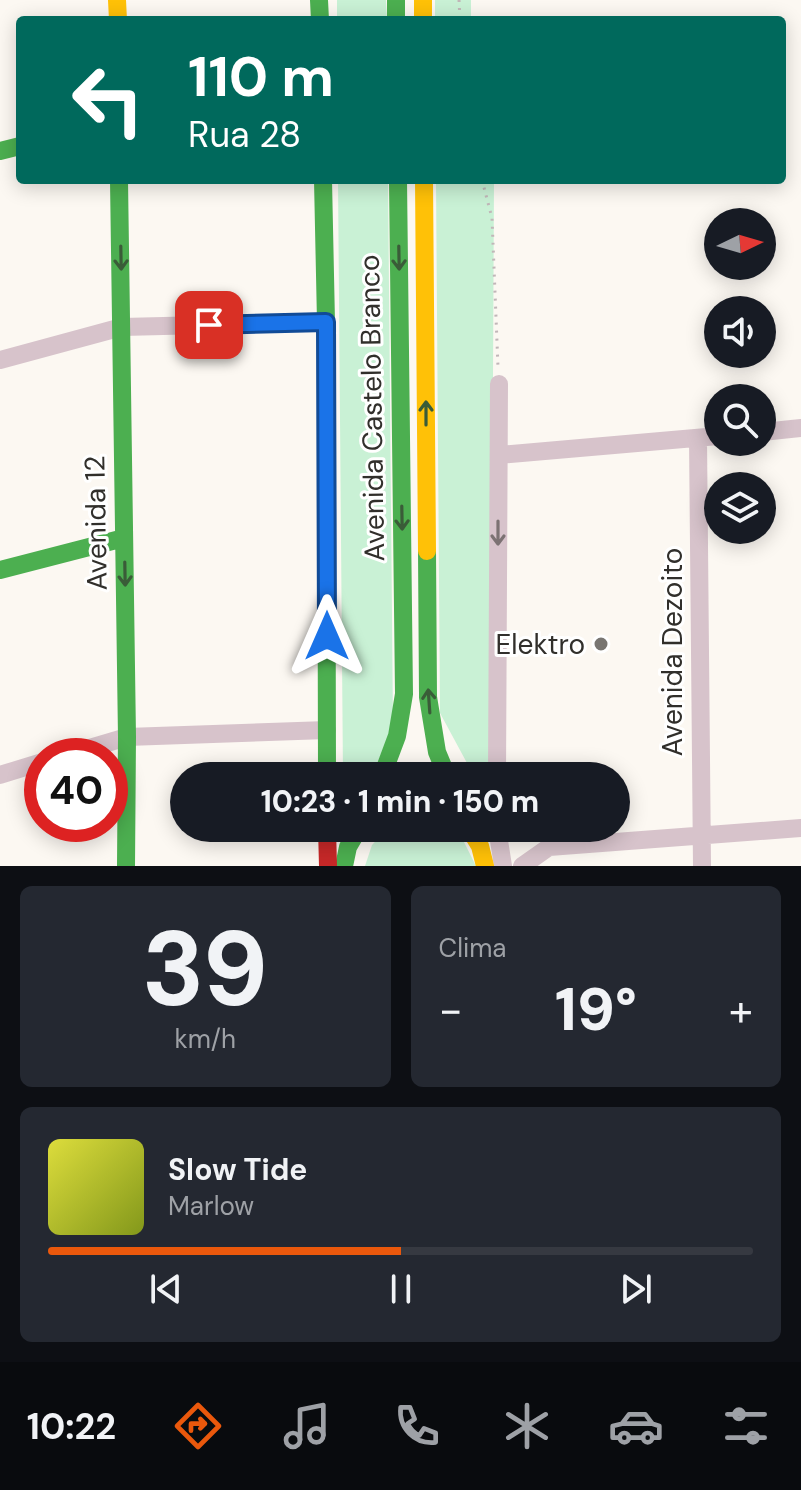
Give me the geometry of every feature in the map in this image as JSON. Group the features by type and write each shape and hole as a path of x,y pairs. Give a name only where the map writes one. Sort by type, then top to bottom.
{"street":[{"name":"Avenida 12","path":"119,184 126,866"},
{"path":"323,184 327,762"},
{"name":"Avenida Castelo Branco","path":"389,762 400,726 404,694 398,184"},
{"name":"Avenida Castelo Branco","path":"424,184 428,697 441,762"},
{"path":"0,360 122,327 326,322"},
{"path":"497,762 499,384"},
{"path":"776,431 801,428"},
{"path":"499,455 704,437"},
{"name":"Avenida Dezoito","path":"698,438 702,866"},
{"path":"0,570 124,538"},
{"path":"124,738 327,730"},
{"path":"0,775 24,768"},
{"path":"522,866 549,847 801,828"},
{"path":"327,842 328,866"},
{"path":"344,866 351,842"},
{"path":"479,842 485,866"},
{"path":"499,842 503,866"}],"path":[{"path":"483,184 492,218 499,384"}],"green space":[{"path":"337,0 386,0 387,16 337,16"},
{"path":"435,0 471,0 471,16 435,16"},
{"path":"338,184 388,184 393,724 378,762 343,762"},
{"path":"436,184 494,184 491,762 466,762 440,713"},
{"path":"375,842 464,842 476,866 365,866"}],"traffic: fast":[{"path":"319,0 320,16"},
{"path":"396,0 396,16"},
{"path":"0,151 16,147"},
{"path":"119,184 126,866"},
{"path":"323,184 327,762"},
{"path":"387,762 397,736 404,694 398,184"},
{"path":"0,570 124,538"},
{"path":"427,551 428,697 441,762"},
{"path":"344,866 351,842"}],"traffic: slow":[{"path":"117,0 118,16"},
{"path":"423,0 423,16"},
{"path":"424,184 427,551"},
{"path":"478,842 485,866"}],"traffic: jam":[{"path":"327,842 328,866"}],"place":[{"name":"Elektro","path":"601,644"}],"route":[{"path":"209,325 326,322 327,636"}]}
